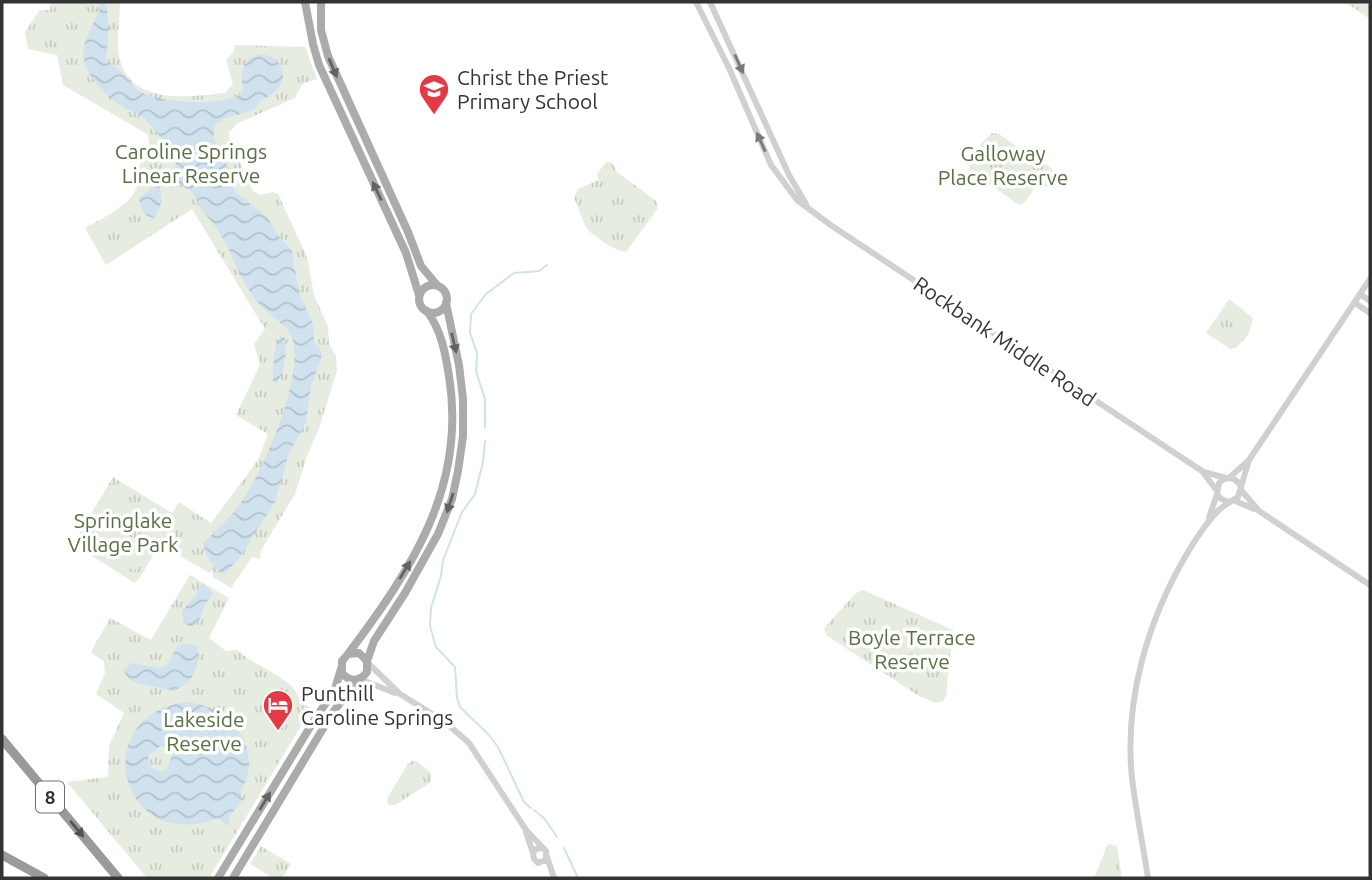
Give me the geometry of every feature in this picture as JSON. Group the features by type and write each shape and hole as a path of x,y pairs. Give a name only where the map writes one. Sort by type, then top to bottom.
{"highway":[{"name":"8","path":"2,739 118,878"},
{"path":"2,855 44,878"},
{"path":"99,855 124,878"}],"main road":[{"path":"218,878 334,692 342,661 376,618 429,527 446,475 452,433 450,384 442,337 421,305 405,253 319,65 305,2"},
{"path":"233,878 343,697 367,672 367,662 374,641 426,557 443,524 455,485 463,433 461,382 445,292 421,266 328,56 321,30 321,2"},
{"path":"419,295 426,286 437,285"},
{"path":"427,311 439,311 446,303"},
{"path":"452,433 463,433"},
{"path":"348,654 359,653 367,662"},
{"path":"341,669 348,678 359,679"},
{"path":"283,772 293,778"},
{"path":"230,859 240,865"}],"street":[{"name":"Rockbank Middle Road","path":"696,2 729,68 771,165 785,186 809,209 1202,471 1227,478"},
{"name":"Rockbank Middle Road","path":"710,2 789,175 809,209"},
{"path":"1148,878 1132,778 1137,684 1150,633 1165,594 1207,523 1219,483 1249,460 1370,279"},
{"path":"1360,294 1370,300"},
{"path":"1355,303 1370,313"},
{"path":"1207,523 1232,501 1241,489 1249,460"},
{"name":"Rockbank Middle Road","path":"1202,471 1217,492"},
{"path":"1227,478 1237,481 1259,511"},
{"path":"1217,492 1225,501 1259,511 1370,585"},
{"path":"367,662 400,694"},
{"path":"359,679 400,694 445,722 469,743 526,830 547,851 554,878"},
{"path":"526,830 533,858 554,878"},
{"path":"533,853 542,848"},
{"path":"538,863 544,862 547,857"}],"green space":[{"name":"Caroline Springs Linear Reserve","path":"51,2 120,2 119,56 125,72 147,91 178,96 225,93 233,84 226,60 233,53 235,45 305,47 317,79 302,84 295,98 236,124 229,133 230,141 253,191 260,195 273,192 278,194 307,257 314,295 328,327 329,344 336,356 337,371 295,494 261,550 260,559 252,557 231,588 213,577 212,570 210,573 164,547 155,553 135,583 73,544 113,477 172,513 179,502 211,523 258,460 268,434 236,415 260,365 254,344 265,329 192,209 106,265 85,228 113,212 131,197 136,189 138,168 147,151 149,138 147,134 63,85 57,55 28,49 25,32 40,10 50,10"},
{"path":"1345,2 1370,2 1370,19"},
{"name":"Galloway Place Reserve","path":"992,133 999,134 1042,164 1048,165 1056,174 1047,187 1039,182 1025,202 1019,205 970,170 973,154"},
{"path":"606,162 612,163 617,172 656,201 658,208 626,252 605,243 587,229 574,197 578,189 599,180 597,174"},
{"path":"1229,299 1253,318 1248,335 1236,348 1230,349 1206,333"},
{"path":"136,538 150,545 134,571 121,563"},
{"name":"Lakeside Reserve","path":"190,575 229,598 209,638 226,651 237,650 284,680 293,688 302,703 312,708 209,878 147,878 67,782 108,777 109,746 124,713 96,694 105,673 104,662 91,652 110,618 151,640"},
{"name":"Boyle Terrace Reserve","path":"863,590 953,630 946,696 943,701 936,703 919,696 826,635 824,629 827,625 856,593"},
{"path":"417,761 431,773 431,782 395,805 389,805 388,797 408,764"},
{"path":"1108,844 1117,846 1122,878 1094,878"},
{"path":"261,846 291,864 282,878 273,878 250,864"}],"water":[{"path":"98,2 106,2 109,27 106,60 143,93 180,101 225,100 243,91 242,72 248,60 254,56 270,56 282,67 283,76 275,91 252,110 218,123 214,127 214,139 226,162 235,192 268,218 276,233 292,251 299,293 313,324 314,341 322,355 311,386 306,422 289,453 275,502 238,560 224,574 210,561 203,543 236,509 260,470 288,396 295,351 288,331 254,298 221,235 193,194 177,182 177,153 140,115 109,97 88,72 83,53 86,39 100,8"},
{"path":"155,185 159,186 161,198 155,218 143,212 139,199"},
{"path":"280,336 285,338 284,368 276,383 273,381 273,363"},
{"path":"199,586 206,586 213,593 199,620 190,627 183,621 182,611 196,595"},
{"path":"186,643 197,646 197,667 191,678 174,691 137,683 128,678 124,671 131,663 160,668 168,664 177,646"},
{"path":"185,702 197,704 220,713 238,730 248,752 249,769 238,796 243,799 230,816 229,826 218,818 185,825 158,818 139,802 128,780 126,756 134,732 154,713","holes":["160,746 174,750 167,769 162,772 152,768 149,755"]}],"waterway":[{"path":"485,427 485,399 476,371 477,353 470,333 471,314 486,294 514,273 539,271 547,265"},
{"path":"485,441 475,494 462,512 443,560 431,608 430,626 436,647 455,667 460,707 498,747 524,802 531,808"},
{"path":"534,810 544,818 557,837"},
{"path":"564,848 578,878"}],"place":[{"name":"Christ the Priest Primary School","path":"434,116"},
{"name":"Punthill Caroline Springs","path":"278,732"}],"park label":[{"name":"Springlake Village Park","path":"123,532"}]}
